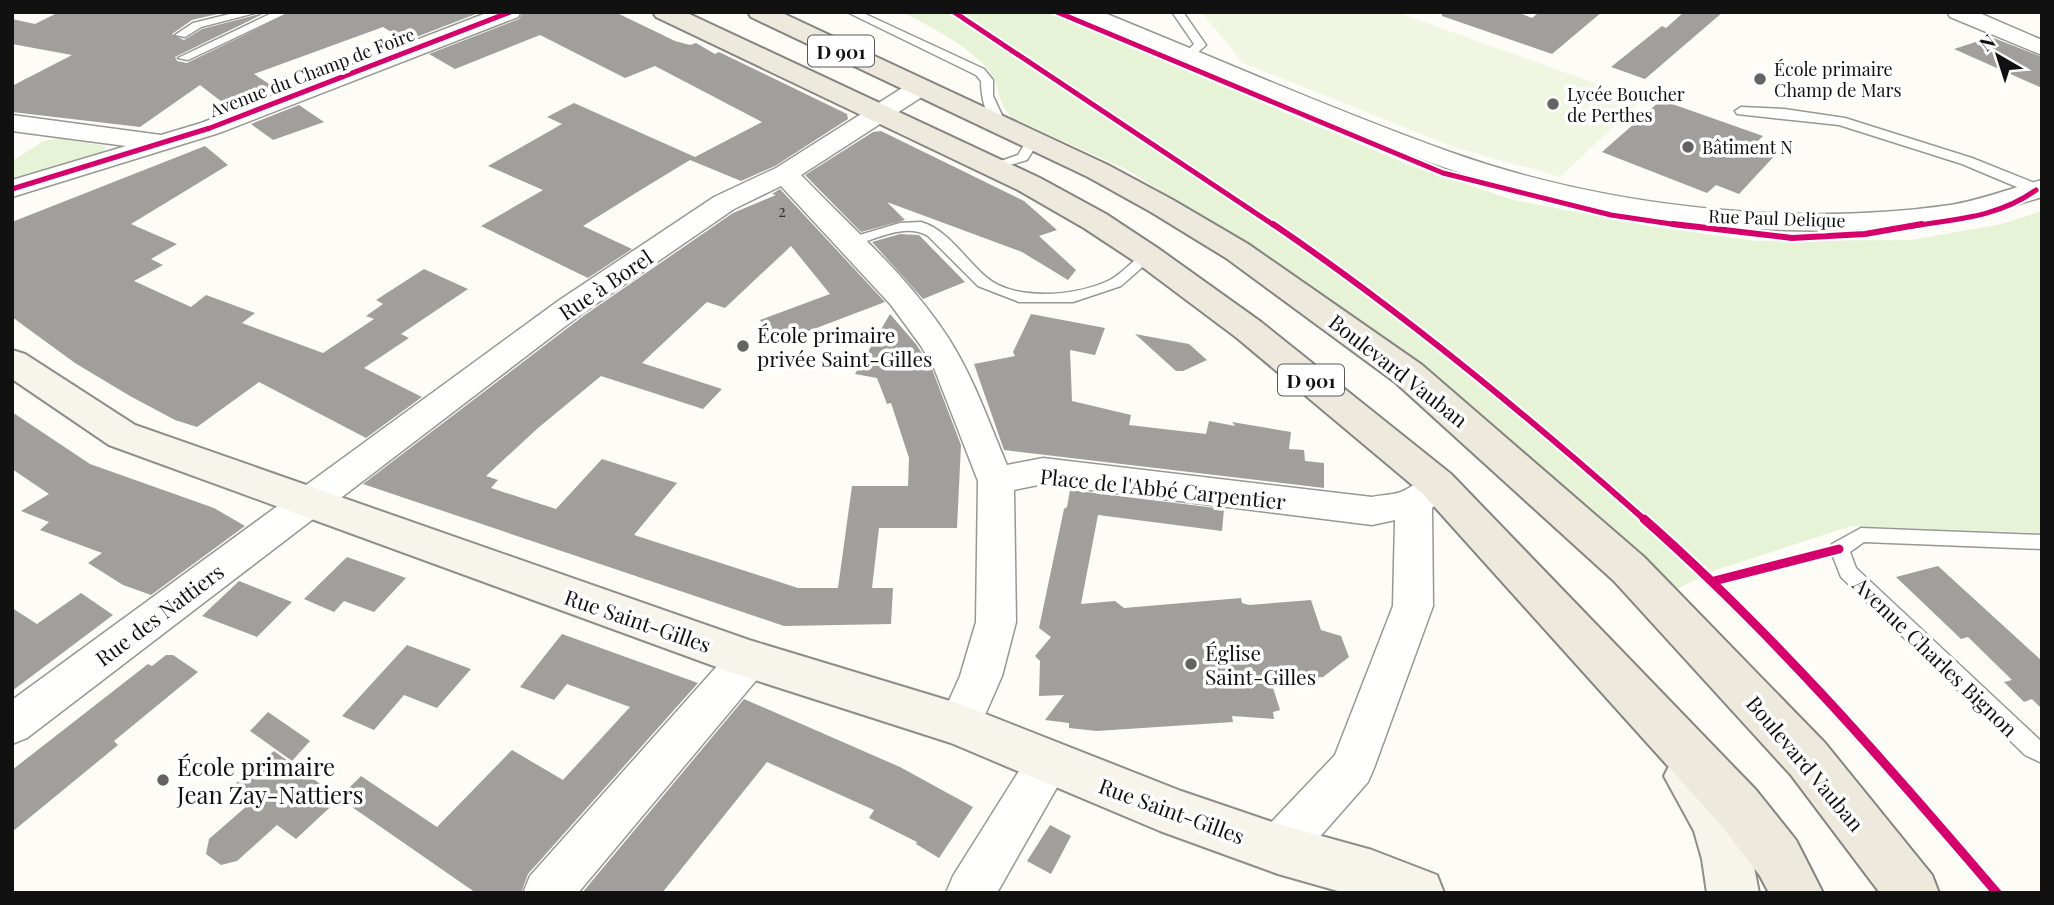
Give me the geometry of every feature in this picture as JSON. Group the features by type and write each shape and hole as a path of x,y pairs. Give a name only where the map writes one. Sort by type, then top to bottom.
{"main road":[{"name":"D 901","path":"665,12 993,166 1095,221 1249,330 1627,685 1738,807 1777,858 1797,893"},
{"name":"Boulevard Vauban","path":"760,12 1017,133 1162,206 1237,251 1409,374 1629,569 1698,640 1808,759 1913,893"}],"street":[{"name":"Avenue du Champ de Foire","path":"12,189 163,144 510,12"},
{"name":"Rue Paul Delique","path":"1082,12 1442,158 1544,188 1664,211 1786,222 1901,219 1985,206 2040,189"},
{"path":"1958,12 2042,48"},
{"name":"Rue à Borel","path":"306,502 569,308 724,203 785,174 919,88"},
{"path":"12,122 145,139 163,144"},
{"path":"12,149 49,127"},
{"path":"785,174 902,298 934,342 950,368 996,481 996,622 981,677 961,725"},
{"name":"Rue Saint-Gilles","path":"12,362 122,435 749,659 961,725 1178,814 1278,849 1373,875 1418,893"},
{"name":"Place de l'Abbé Carpentier","path":"996,481 1043,471 1371,511 1425,494"},
{"path":"1278,849 1352,768 1413,606 1425,494"},
{"name":"Rue des Nattiers","path":"12,725 306,502"},
{"path":"547,893 749,659"},
{"path":"1627,685 1714,815 1729,856 1733,893"},
{"path":"970,893 1050,761"},
{"name":"Rue Saint-Gilles","path":"1278,849 1345,893"}],"lane":[{"path":"181,36 197,25 254,12"},
{"path":"184,58 284,12"},
{"path":"852,12 980,72 987,80 987,96 1017,133 1029,154 1017,161 993,166"},
{"path":"1177,12 1200,45 1188,56"},
{"path":"1741,111 1784,113 1841,121 1967,161 2040,189"},
{"path":"851,242 900,227 921,226 933,233 984,284 1019,297 1068,299 1116,282 1148,256"},
{"name":"Avenue Charles Bignon","path":"2042,542 1861,535 1839,549 1848,572 2042,753"}],"green space":[{"path":"901,12 1047,12 1407,164 1513,200 1648,226 1757,241 1911,240 2002,224 2042,211 2042,533 1851,526 1716,570 1668,593 1425,372 1271,260 1126,169 1013,119 1004,107 992,75 976,57 951,39"},
{"path":"1201,12 1396,12 1642,100 1560,177 1454,147 1243,63"},
{"path":"59,138 106,146 103,152 12,178 12,161 44,141"}],"building":[{"path":"59,12 226,12 192,20 172,34 184,40 202,29 267,12 175,57 177,61 187,63 291,12 481,12 406,41 383,27 254,74 278,90 231,109 200,85 140,127 12,112 12,86 72,55 12,44 12,19 35,24"},
{"path":"523,12 615,12 675,41 690,45 696,43 715,54 719,52 847,114 848,119 775,166 741,181 690,160 639,191 583,226 632,249 588,278 481,226 543,190 488,166 562,124 547,117 574,103 695,157 762,122 655,66 625,78 540,35 455,69 429,54 519,19"},
{"path":"1442,12 1517,12 1532,18 1539,12 1602,12 1552,54 1442,16"},
{"path":"1684,12 1723,12 1645,79 1611,67 1662,26 1666,28"},
{"path":"1991,37 2042,57 2042,88 1954,49"},
{"name":"Bâtiment N","path":"1661,100 1763,136 1756,143 1779,151 1739,194 1716,185 1707,193 1602,152"},
{"path":"299,105 324,122 273,140 251,124"},
{"path":"881,131 1024,201 1057,230 1039,236 1076,270 1068,280 1022,252 887,202 905,220 861,232 805,175 873,132"},
{"path":"205,146 228,165 131,224 177,244 151,259 163,265 134,281 191,307 206,295 255,313 242,323 323,353 374,319 366,316 383,304 376,300 424,269 468,289 401,334 409,338 364,368 422,397 366,438 259,382 197,427 175,420 75,363 12,317 12,222"},
{"path":"780,189 885,302 777,343 760,320 830,294 791,246 725,308 707,302 642,363 722,389 703,409 601,376 486,476 498,480 491,488 556,509 602,459 677,483 634,535 798,588 838,588 852,486 908,486 909,458 891,403 887,404 877,378 855,374 890,314 916,344 932,369 961,445 957,528 879,528 872,588 893,588 891,624 784,626 363,484 582,317 733,213 776,195 772,194"},
{"path":"900,234 919,235 965,282 923,299 872,242"},
{"path":"1031,314 1105,328 1095,355 1070,350 1072,401 1131,415 1129,425 1206,434 1209,421 1291,432 1289,449 1304,450 1305,461 1324,463 1324,488 1004,450 974,364 1015,356 1013,352"},
{"path":"1135,334 1189,344 1207,360 1183,371 1176,371"},
{"path":"12,412 90,464 214,508 245,526 151,595 123,585 88,563 102,553 40,530 49,522 21,511 49,494 12,469"},
{"name":"Église Saint-Gilles","path":"1070,490 1224,509 1222,531 1098,515 1081,604 1115,601 1124,608 1241,598 1242,603 1249,605 1311,600 1321,630 1341,636 1349,657 1323,677 1271,681 1280,710 1273,712 1274,719 1232,716 1233,722 1097,731 1069,728 1069,723 1045,720 1064,695 1039,696 1040,661 1035,656 1051,637 1039,628"},
{"path":"347,557 406,578 374,612 344,601 334,612 304,599"},
{"path":"1938,566 2042,661 2042,709 2032,699 2024,702 2004,682 2012,680 1968,637 1961,639 1896,577"},
{"path":"239,581 292,602 257,637 202,616"},
{"path":"81,593 113,615 12,691 12,608 37,624"},
{"path":"562,634 698,683 528,874 521,893 476,893 339,798 361,776 437,827 512,750 563,780 630,707 567,684 554,700 520,687"},
{"path":"407,645 471,669 437,708 404,695 374,730 342,716"},
{"path":"166,655 173,655 198,672 114,741 118,745 12,832 12,770 148,664 152,666"},
{"path":"744,699 900,767 973,807 939,858 916,844 917,842 869,818 874,810 767,762 662,893 582,893"},
{"path":"268,712 310,741 292,761 250,731"},
{"path":"274,751 340,798 296,839 277,825 237,861 221,865 206,854 209,839 248,805 229,789"},
{"path":"1050,825 1071,836 1051,874 1027,861"}],"cycle path":[{"path":"12,189 210,128 510,12"},
{"path":"954,12 1321,257 1538,425 1714,581 1912,794 1997,893"},
{"path":"1057,12 1443,173 1611,215 1724,232 1792,238 1865,234 1989,213 2016,205 2036,190"},
{"path":"1714,581 1839,549"}],"place":[{"name":"École primaire Champ de Mars","path":"1760,79"},
{"name":"Lycée Boucher de Perthes","path":"1553,104"},
{"name":"Bâtiment N","path":"1688,147"},
{"name":"École primaire privée Saint-Gilles","path":"743,346"},
{"name":"Église Saint-Gilles","path":"1191,664"},
{"name":"École primaire Jean Zay-Nattiers","path":"163,780"}]}
